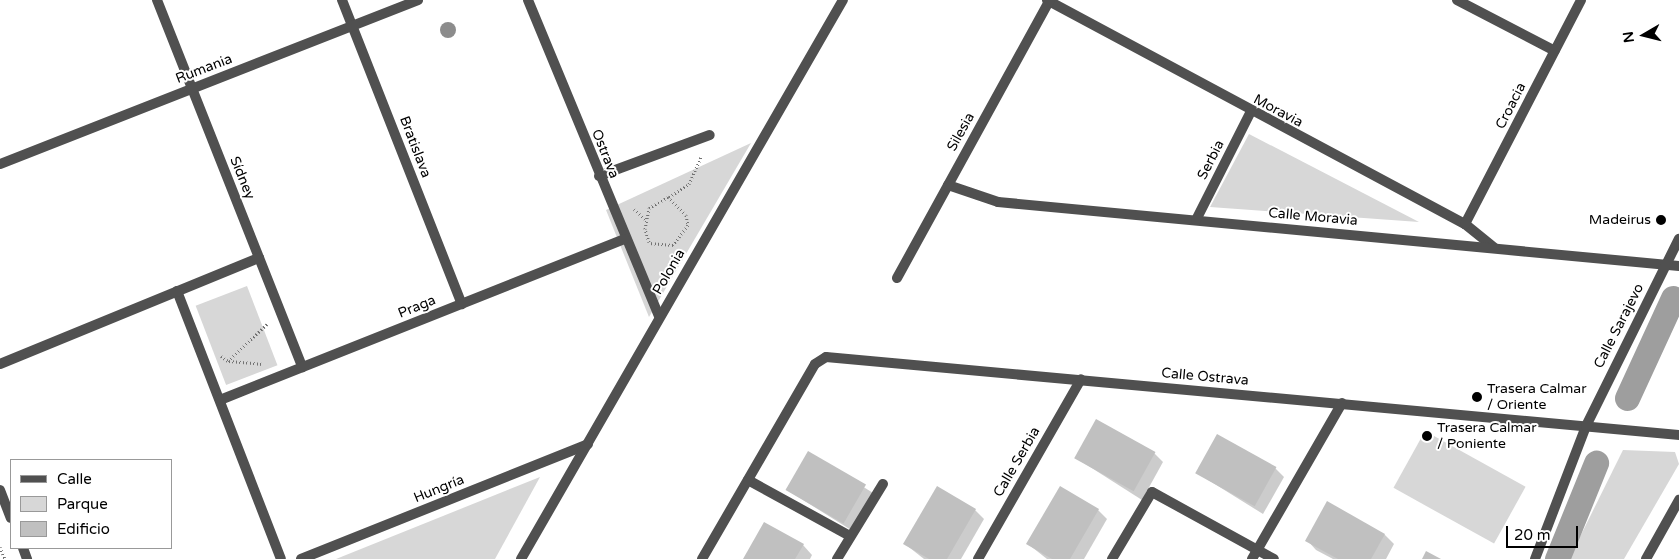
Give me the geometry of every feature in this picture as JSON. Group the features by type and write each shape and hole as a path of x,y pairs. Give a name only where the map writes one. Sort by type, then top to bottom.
{"street":[{"name":"Sídney","path":"157,0 302,367"},
{"name":"Bratislava","path":"342,0 462,304"},
{"name":"Rumania","path":"0,164 418,0"},
{"name":"Ostrava","path":"528,0 635,266 659,317"},
{"name":"Polonia","path":"522,559 659,317 843,0"},
{"name":"Moravia","path":"1048,0 1250,113 1465,224 1495,248"},
{"name":"Silesia","path":"897,278 1048,0"},
{"path":"1457,0 1555,51"},
{"name":"Croacia","path":"1465,224 1581,0"},
{"name":"Serbia","path":"1196,220 1250,113"},
{"path":"599,176 710,135"},
{"name":"Calle Moravia","path":"948,185 991,201 1679,266"},
{"name":"Praga","path":"220,400 624,239"},
{"name":"Calle Sarajevo","path":"1535,559 1586,426 1679,239"},
{"path":"0,364 259,258"},
{"path":"177,291 281,559"},
{"name":"Calle Ostrava","path":"748,480 822,358 1081,379 1586,426"},
{"name":"Calle Serbia","path":"978,559 1081,379"},
{"path":"1252,559 1342,403"},
{"path":"1586,426 1679,435"},
{"name":"Hungría","path":"301,559 588,444"},
{"path":"702,559 748,480 850,536"},
{"path":"836,559 883,484"},
{"path":"0,490 10,515"},
{"path":"1112,559 1152,492 1274,559"},
{"path":"1646,559 1679,500"}],"path":[{"path":"635,266 649,242 645,229 649,208 690,184 710,135"},
{"path":"649,242 673,245 688,225 686,215 668,198"},
{"path":"214,352 228,360 246,340 281,313"},
{"path":"0,547 5,559"}],"green space":[{"path":"1249,134 1419,222 1210,207"},
{"path":"751,143 649,317 606,210"},
{"path":"247,286 277,365 226,385 196,306"},
{"path":"1425,431 1526,487 1494,544 1393,488"},
{"path":"1623,450 1675,452 1679,464 1624,559 1569,559"},
{"path":"540,477 495,559 336,559"}],"building":[{"path":"1096,419 1155,452 1134,491 1074,458"},
{"path":"1217,434 1276,467 1255,506 1195,473"},
{"path":"808,451 866,484 844,523 786,490"},
{"path":"937,486 976,509 947,559 929,559 903,544"},
{"path":"1060,486 1099,509 1070,559 1052,559 1026,544"},
{"path":"1327,501 1385,534 1371,559 1338,559 1305,541"},
{"path":"764,522 804,544 795,559 743,559"},
{"path":"1426,551 1441,559 1422,559"}],"waterway":[{"path":"1627,398 1673,298"},
{"path":"1557,559 1596,463"}],"place":[{"name":"Madeirus","path":"1661,220"},
{"name":"Trasera Calmar / Oriente","path":"1477,397"},
{"name":"Trasera Calmar / Poniente","path":"1427,436"}]}
